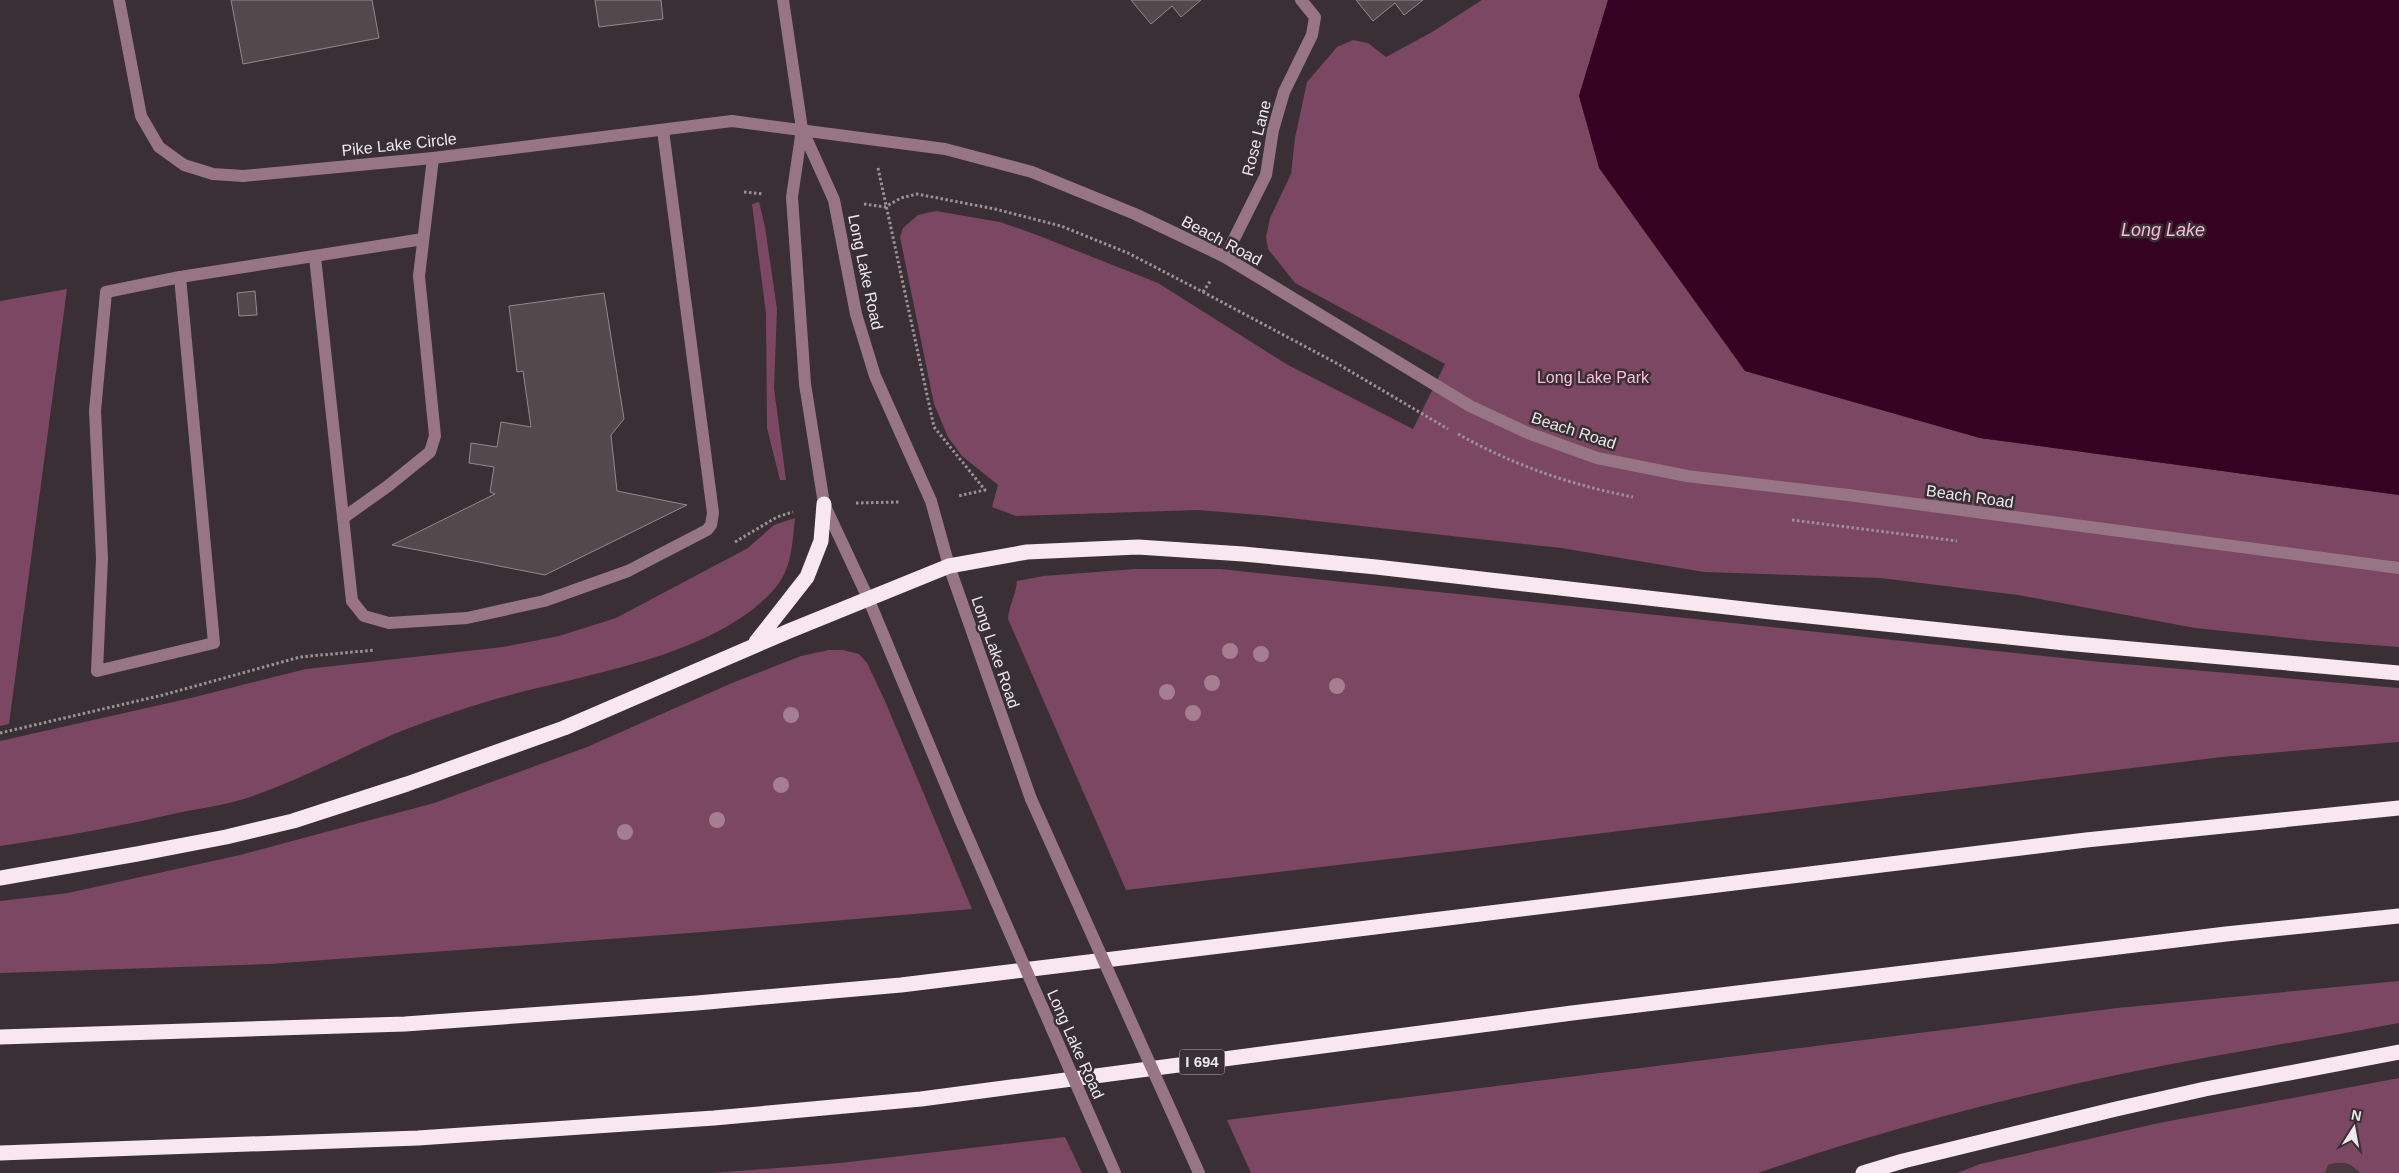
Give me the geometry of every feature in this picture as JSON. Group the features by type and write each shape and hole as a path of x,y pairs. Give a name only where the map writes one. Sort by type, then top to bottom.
{"highway":[{"path":"753,646 808,577 821,541 824,504"},
{"path":"0,878 147,853 293,821 407,784 564,728 753,646 949,566 1027,552 1076,548 1138,547 1243,554 2006,636 2399,673"},
{"path":"0,1037 405,1024 697,1003 900,985 2086,840 2399,808"},
{"name":"I 694","path":"0,1153 438,1137 695,1119 911,1100 1582,1012 2226,934 2399,916"},
{"path":"1863,1173 1903,1160 2116,1109 2205,1089 2399,1052"}],"street":[{"name":"Pike Lake Circle","path":"119,0 142,116 159,147 184,165 213,174 243,176 433,158 732,121 802,129"},
{"name":"Long Lake Road","path":"783,0 802,129 834,200 856,314 875,376 931,501 949,566 1030,799 1199,1173"},
{"name":"Rose Lane","path":"1225,257 1266,175 1273,130 1284,92 1312,35 1315,17 1301,0"},
{"name":"Long Lake Road","path":"802,129 792,197 805,384 824,504 868,598 960,819 1114,1173"},
{"name":"Beach Road","path":"802,129 945,149 1032,172 1135,214 1225,257 1470,406 1528,433 1597,458 1687,476 1848,495 2399,568"},
{"path":"315,257 352,601 364,616 389,623 467,618 544,600 628,571 707,530 711,525 713,513 663,130"},
{"path":"344,518 430,452 436,436 419,276 433,158"},
{"path":"180,277 214,643 97,671 102,558 95,411 106,292 180,277 423,239"}],"path":[{"path":"824,504 931,501 985,490 934,428 885,207 873,140"}],"shaded area":[{"path":"2341,1162 2354,1167 2360,1173 2325,1173 2328,1165"}],"green space":[{"name":"Long Lake Park","path":"1482,0 1608,0 1579,96 1745,371 1980,438 2399,495 2399,647 2318,641 2195,628 2018,595 1880,578 1704,572 1561,548 1271,516 1198,510 1016,516 992,507 998,485 962,456 948,437 934,404 900,237 903,228 918,215 936,211 1000,222 1037,235 1158,283 1288,365 1413,429 1445,364 1295,283 1268,249 1266,237 1270,218 1291,174 1295,138 1307,82 1337,47 1353,40 1368,43 1386,57 1432,32"},
{"path":"759,202 765,227 777,309 774,388 786,480 780,480 767,428 766,314 752,204"},
{"path":"67,289 9,724 0,726 0,301"},
{"path":"795,518 790,556 783,576 777,586 758,605 731,624 700,640 633,664 528,690 431,720 394,734 282,785 244,799 114,827 0,846 0,741 191,698 306,669 503,647 559,636 616,618 748,548 774,525"},
{"path":"1135,569 1221,569 2101,662 2399,688 2399,742 2222,757 1126,890 1008,619 1017,581 1044,576"},
{"path":"829,650 843,650 859,654 867,663 885,701 972,909 703,932 270,964 0,973 0,901 68,893 240,855 434,803 587,747 732,683 801,656"},
{"path":"2399,981 2399,1023 2164,1065 2084,1082 1896,1129 1758,1173 1251,1173 1227,1120 2117,1008"},
{"path":"2399,1078 2399,1173 2360,1173 2349,1165 2337,1163 2328,1165 2325,1173 1957,1173 1980,1164 2159,1123"},
{"path":"1065,1137 1082,1173 713,1173 840,1163"}],"water":[{"name":"Long Lake","path":"1608,0 2399,0 2399,495 1980,438 1745,371 1599,168 1579,96"}],"building":[{"path":"231,0 372,0 379,38 243,64"},
{"path":"595,0 661,0 663,19 599,27"},
{"path":"1131,0 1201,0 1181,17 1172,6 1151,24"},
{"path":"1356,0 1423,0 1404,15 1395,3 1373,21"},
{"path":"255,291 257,315 239,316 237,293"},
{"path":"604,293 624,419 611,435 617,491 687,505 545,575 392,545 495,494 490,492 494,467 469,463 471,443 497,447 501,422 531,427 523,371 517,372 509,306"}]}
